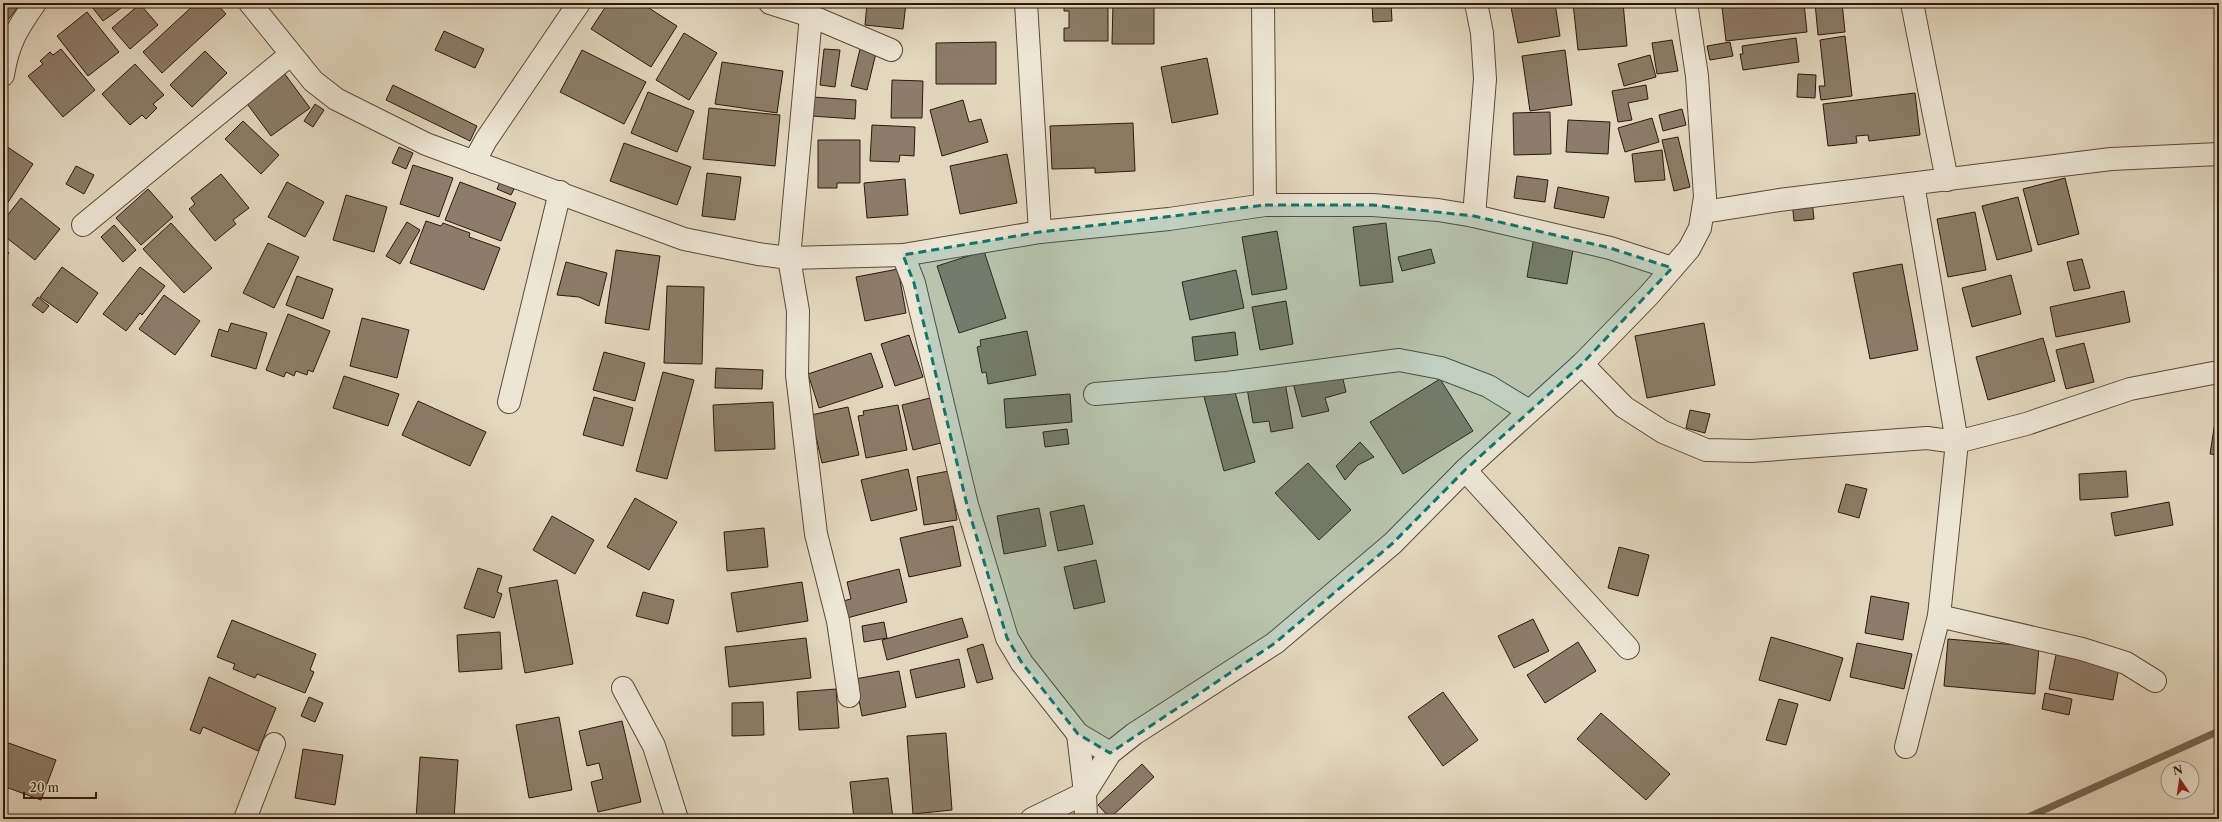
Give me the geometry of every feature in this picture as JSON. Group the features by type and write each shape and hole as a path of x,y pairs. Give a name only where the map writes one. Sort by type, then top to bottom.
{"street":[{"path":"3,75 6,57 15,31 35,3"},
{"path":"474,162 486,140 579,3"},
{"path":"770,3 811,16 891,50"},
{"path":"1026,3 1040,232"},
{"path":"1263,3 1265,205"},
{"path":"1474,216 1485,79 1482,33 1476,3"},
{"path":"1032,819 1085,793 1110,754 1134,734 1274,643 1393,543 1464,470 1582,364 1689,248 1700,228 1704,212 1705,197 1697,76 1686,3"},
{"path":"1912,3 1914,22 1947,180"},
{"path":"258,6 290,55 313,81 336,99 426,144 560,192 684,239 758,254 789,258 904,254 1040,232 1169,219 1265,205 1372,205 1438,210 1474,216 1610,248 1672,268"},
{"path":"811,16 789,258 798,311 797,375 816,534 838,621 849,696"},
{"path":"83,225 290,55"},
{"path":"1704,212 2111,159 2219,154"},
{"path":"1906,747 1939,616 1957,442 1913,184"},
{"path":"509,402 560,192"},
{"path":"904,254 914,283 967,505 1007,638 1022,663 1078,734 1110,754"},
{"path":"1095,394 1227,383 1399,360 1441,368 1488,386 1530,411"},
{"path":"1582,364 1624,407 1663,432 1706,450 1751,451 1927,438 1957,442 2026,424 2130,389 2213,373"},
{"path":"1464,470 1628,648"},
{"path":"1939,616 2082,649 2126,663 2155,681"},
{"path":"623,688 654,746 676,819"},
{"path":"1078,734 1085,793 1086,819"},
{"path":"244,819 274,744"}],"highlighted area":[{"path":"1265,205 1372,205 1474,216 1610,248 1672,268 1582,364 1465,470 1393,543 1275,643 1110,753 1078,734 1022,663 1007,638 967,505 914,283 903,255 1040,232"}],"building":[{"path":"3,3 21,3 3,26"},
{"path":"89,3 128,3 103,21"},
{"path":"196,3 216,3 226,14 162,73 143,52"},
{"path":"608,3 641,3 677,26 651,67 591,29"},
{"path":"838,3 849,3 843,8"},
{"path":"867,3 906,3 903,29 865,25"},
{"path":"1064,3 1108,3 1108,41 1064,41 1064,28 1069,28 1069,11 1064,11"},
{"path":"1113,3 1154,4 1154,44 1112,44"},
{"path":"1372,3 1391,3 1392,21 1373,22"},
{"path":"1537,3 1555,3 1560,36 1518,43 1511,7"},
{"path":"1573,3 1623,3 1627,46 1578,50"},
{"path":"1758,3 1804,3 1807,32 1726,41 1722,7"},
{"path":"1815,3 1842,3 1845,32 1818,35"},
{"path":"140,4 158,25 130,49 112,28"},
{"path":"87,12 119,52 88,76 57,36"},
{"path":"444,31 484,49 475,68 435,50"},
{"path":"684,33 717,53 689,100 656,80"},
{"path":"1845,36 1852,96 1821,100 1819,86 1825,86 1820,40"},
{"path":"1796,38 1799,62 1743,70 1740,54 1743,54 1742,46"},
{"path":"1672,40 1678,71 1657,74 1652,43"},
{"path":"996,42 996,84 936,84 936,43"},
{"path":"1730,42 1733,56 1710,60 1707,46"},
{"path":"61,49 95,90 63,117 28,76 43,64 40,61 50,52 53,55"},
{"path":"824,49 840,50 835,87 820,85"},
{"path":"860,49 876,53 867,90 851,86"},
{"path":"582,50 646,82 624,124 560,92"},
{"path":"1565,50 1572,105 1530,111 1522,56"},
{"path":"205,51 227,73 192,107 170,85"},
{"path":"1650,55 1656,77 1624,86 1618,64"},
{"path":"1207,58 1218,114 1172,123 1161,67"},
{"path":"722,62 783,71 777,113 715,104"},
{"path":"135,64 164,95 153,104 157,108 146,119 142,115 130,125 102,94"},
{"path":"284,73 310,108 271,136 245,101"},
{"path":"1798,74 1816,75 1815,98 1797,97"},
{"path":"892,80 923,81 922,118 891,118"},
{"path":"393,85 477,126 470,141 386,100"},
{"path":"1646,85 1648,99 1628,103 1632,120 1618,122 1612,91"},
{"path":"648,92 694,111 677,152 631,133"},
{"path":"1915,93 1920,135 1869,141 1868,135 1856,136 1857,143 1828,146 1823,104"},
{"path":"813,97 856,100 855,119 812,116"},
{"path":"963,100 969,122 981,119 988,142 942,156 930,110"},
{"path":"315,104 324,110 313,127 304,121"},
{"path":"709,108 780,115 775,166 703,159"},
{"path":"1682,109 1686,125 1663,131 1659,115"},
{"path":"1550,112 1551,154 1514,155 1513,113"},
{"path":"1652,118 1659,142 1625,152 1618,128"},
{"path":"1568,120 1610,122 1608,154 1566,152"},
{"path":"243,121 279,155 261,174 225,139"},
{"path":"1133,123 1135,171 1095,173 1095,168 1052,169 1050,126"},
{"path":"872,125 915,127 914,156 900,155 899,162 870,161"},
{"path":"1678,137 1690,187 1674,191 1662,140"},
{"path":"818,140 860,140 860,183 837,183 837,188 818,188"},
{"path":"624,143 691,167 677,205 610,181"},
{"path":"3,144 33,164 3,210"},
{"path":"399,147 413,153 406,169 392,163"},
{"path":"1662,150 1665,180 1635,182 1632,154"},
{"path":"1007,154 1017,203 960,214 950,166"},
{"path":"413,165 453,178 439,217 400,204"},
{"path":"76,166 94,175 84,194 66,184"},
{"path":"707,173 741,177 735,220 702,216"},
{"path":"221,174 249,208 233,220 236,224 215,241 189,209 195,204 191,198"},
{"path":"1517,176 1548,180 1545,202 1514,198"},
{"path":"2065,178 2079,234 2038,245 2023,189"},
{"path":"905,179 908,215 867,218 864,183"},
{"path":"287,182 324,202 305,237 268,217"},
{"path":"460,182 516,203 501,241 445,220"},
{"path":"500,182 514,189 511,195 497,189"},
{"path":"1558,187 1609,197 1604,218 1554,208"},
{"path":"148,189 173,217 141,245 116,218"},
{"path":"346,195 387,207 374,252 333,240"},
{"path":"2018,197 2032,251 1997,260 1982,206"},
{"path":"21,198 60,229 35,260 3,235 3,221"},
{"path":"1812,200 1814,219 1794,221 1792,202"},
{"path":"1975,212 1986,270 1948,277 1937,219"},
{"path":"426,221 441,226 443,223 470,233 469,237 500,248 484,290 410,263"},
{"path":"407,222 420,230 400,264 386,256"},
{"path":"171,223 212,268 184,293 143,249"},
{"path":"1386,223 1393,282 1360,286 1353,227"},
{"path":"114,225 136,250 123,262 101,237"},
{"path":"1277,231 1287,289 1252,295 1242,237"},
{"path":"1534,237 1574,244 1567,284 1527,277"},
{"path":"268,243 299,257 274,308 243,293"},
{"path":"3,248 9,253 3,260"},
{"path":"1431,249 1435,263 1402,271 1398,257"},
{"path":"616,250 660,256 649,330 605,323"},
{"path":"984,251 1006,318 959,333 937,266"},
{"path":"2082,259 2090,288 2074,291 2067,262"},
{"path":"566,262 607,273 599,306 579,297 557,295"},
{"path":"1902,264 1918,350 1870,359 1853,273"},
{"path":"62,267 98,293 77,323 40,297"},
{"path":"140,267 165,286 142,315 140,313 126,331 103,314"},
{"path":"898,269 906,313 865,321 856,277"},
{"path":"1236,270 1244,308 1190,320 1182,282"},
{"path":"2011,275 2021,314 1972,327 1962,288"},
{"path":"297,276 333,289 323,319 286,305"},
{"path":"667,286 704,287 702,364 664,363"},
{"path":"2124,291 2130,322 2056,337 2050,307"},
{"path":"164,295 200,321 175,355 139,329"},
{"path":"38,297 49,306 43,313 32,305"},
{"path":"1286,301 1293,344 1260,350 1252,307"},
{"path":"288,314 330,331 313,372 308,370 307,375 296,371 294,376 286,372 284,377 266,370"},
{"path":"362,318 409,330 397,378 350,366"},
{"path":"231,323 267,333 256,369 211,356 219,329 228,332"},
{"path":"1704,323 1715,385 1647,398 1635,336"},
{"path":"1027,331 1036,375 988,384 986,372 982,373 977,347 981,346 980,340"},
{"path":"1235,332 1238,355 1195,361 1192,337"},
{"path":"909,335 923,377 895,386 881,344"},
{"path":"2043,338 2055,381 1988,400 1976,357"},
{"path":"2084,343 2094,382 2066,389 2056,350"},
{"path":"604,352 645,363 635,401 593,390"},
{"path":"871,353 883,387 819,408 808,374"},
{"path":"716,368 763,370 762,389 715,388"},
{"path":"1341,371 1346,392 1325,398 1329,411 1302,417 1293,383"},
{"path":"663,372 694,380 667,479 636,471"},
{"path":"344,376 399,394 388,426 333,408"},
{"path":"1440,379 1473,431 1403,474 1370,422"},
{"path":"1285,382 1293,428 1271,432 1269,421 1253,423 1247,388"},
{"path":"1233,385 1255,462 1224,471 1203,393"},
{"path":"1070,394 1072,422 1006,428 1004,399"},
{"path":"594,397 633,408 623,446 583,435"},
{"path":"930,398 941,443 913,450 902,405"},
{"path":"418,401 486,432 470,466 402,435"},
{"path":"773,402 775,449 715,451 713,405"},
{"path":"2219,403 2219,455 2210,454"},
{"path":"898,405 907,450 866,458 858,416 864,415 863,411"},
{"path":"848,407 859,455 822,463 811,415"},
{"path":"1690,410 1710,414 1705,433 1686,428"},
{"path":"1067,429 1069,444 1045,447 1043,432"},
{"path":"1360,442 1374,457 1358,465 1345,480 1336,466"},
{"path":"1308,463 1351,510 1319,540 1275,493"},
{"path":"908,469 917,510 871,521 861,480"},
{"path":"949,471 957,520 924,525 917,477"},
{"path":"2126,471 2128,497 2080,500 2079,474"},
{"path":"1846,484 1867,489 1859,518 1838,512"},
{"path":"635,498 677,522 649,570 607,547"},
{"path":"2169,502 2173,525 2115,536 2111,513"},
{"path":"1084,505 1093,544 1058,551 1050,512"},
{"path":"1039,508 1046,546 1004,554 997,516"},
{"path":"552,516 594,540 575,574 533,550"},
{"path":"953,526 961,566 909,577 900,538"},
{"path":"764,528 768,567 727,571 724,532"},
{"path":"1619,547 1649,555 1638,596 1608,588"},
{"path":"1096,560 1105,602 1074,609 1064,567"},
{"path":"478,568 502,576 497,592 502,594 494,618 464,608"},
{"path":"899,569 907,602 847,618 843,601 851,599 847,582"},
{"path":"557,580 573,664 525,673 509,588"},
{"path":"802,582 808,621 737,632 731,593"},
{"path":"643,592 674,600 668,624 636,616"},
{"path":"1871,596 1909,603 1903,640 1865,633"},
{"path":"962,618 968,637 887,660 882,640"},
{"path":"1533,619 1549,651 1514,668 1498,636"},
{"path":"232,620 316,654 310,670 314,672 305,693 257,674 255,678 233,669 235,664 217,657"},
{"path":"884,622 887,638 864,642 862,626"},
{"path":"500,632 502,669 459,672 457,635"},
{"path":"1771,637 1843,658 1830,701 1759,680"},
{"path":"806,638 811,678 729,687 725,647"},
{"path":"1948,639 2039,647 2035,694 1944,686"},
{"path":"1578,642 1596,671 1545,703 1527,675"},
{"path":"1857,643 1912,654 1904,689 1850,677"},
{"path":"983,644 993,679 977,683 967,649"},
{"path":"2057,650 2120,662 2113,700 2049,689"},
{"path":"959,659 965,687 916,698 910,670"},
{"path":"899,671 906,707 862,716 855,679"},
{"path":"209,677 276,708 258,751 203,727 200,734 190,730"},
{"path":"836,689 839,728 799,730 797,692"},
{"path":"1443,692 1478,740 1443,766 1408,717"},
{"path":"2045,693 2072,699 2069,715 2042,709"},
{"path":"309,697 323,703 315,722 301,716"},
{"path":"1779,699 1798,704 1786,745 1766,740"},
{"path":"763,702 764,735 732,736 732,703"},
{"path":"1601,713 1670,774 1646,800 1577,739"},
{"path":"559,717 572,790 529,798 516,725"},
{"path":"622,721 641,802 598,812 591,782 603,779 599,763 587,766 579,731"},
{"path":"946,733 952,810 913,814 907,736"},
{"path":"3,741 56,760 41,800 3,786"},
{"path":"303,749 343,755 335,805 295,798"},
{"path":"420,757 458,760 454,819 416,819"},
{"path":"1142,764 1154,777 1110,818 1098,805"},
{"path":"888,778 893,819 854,819 850,782"}],"waterway":[{"path":"2024,819 2219,731"}]}
